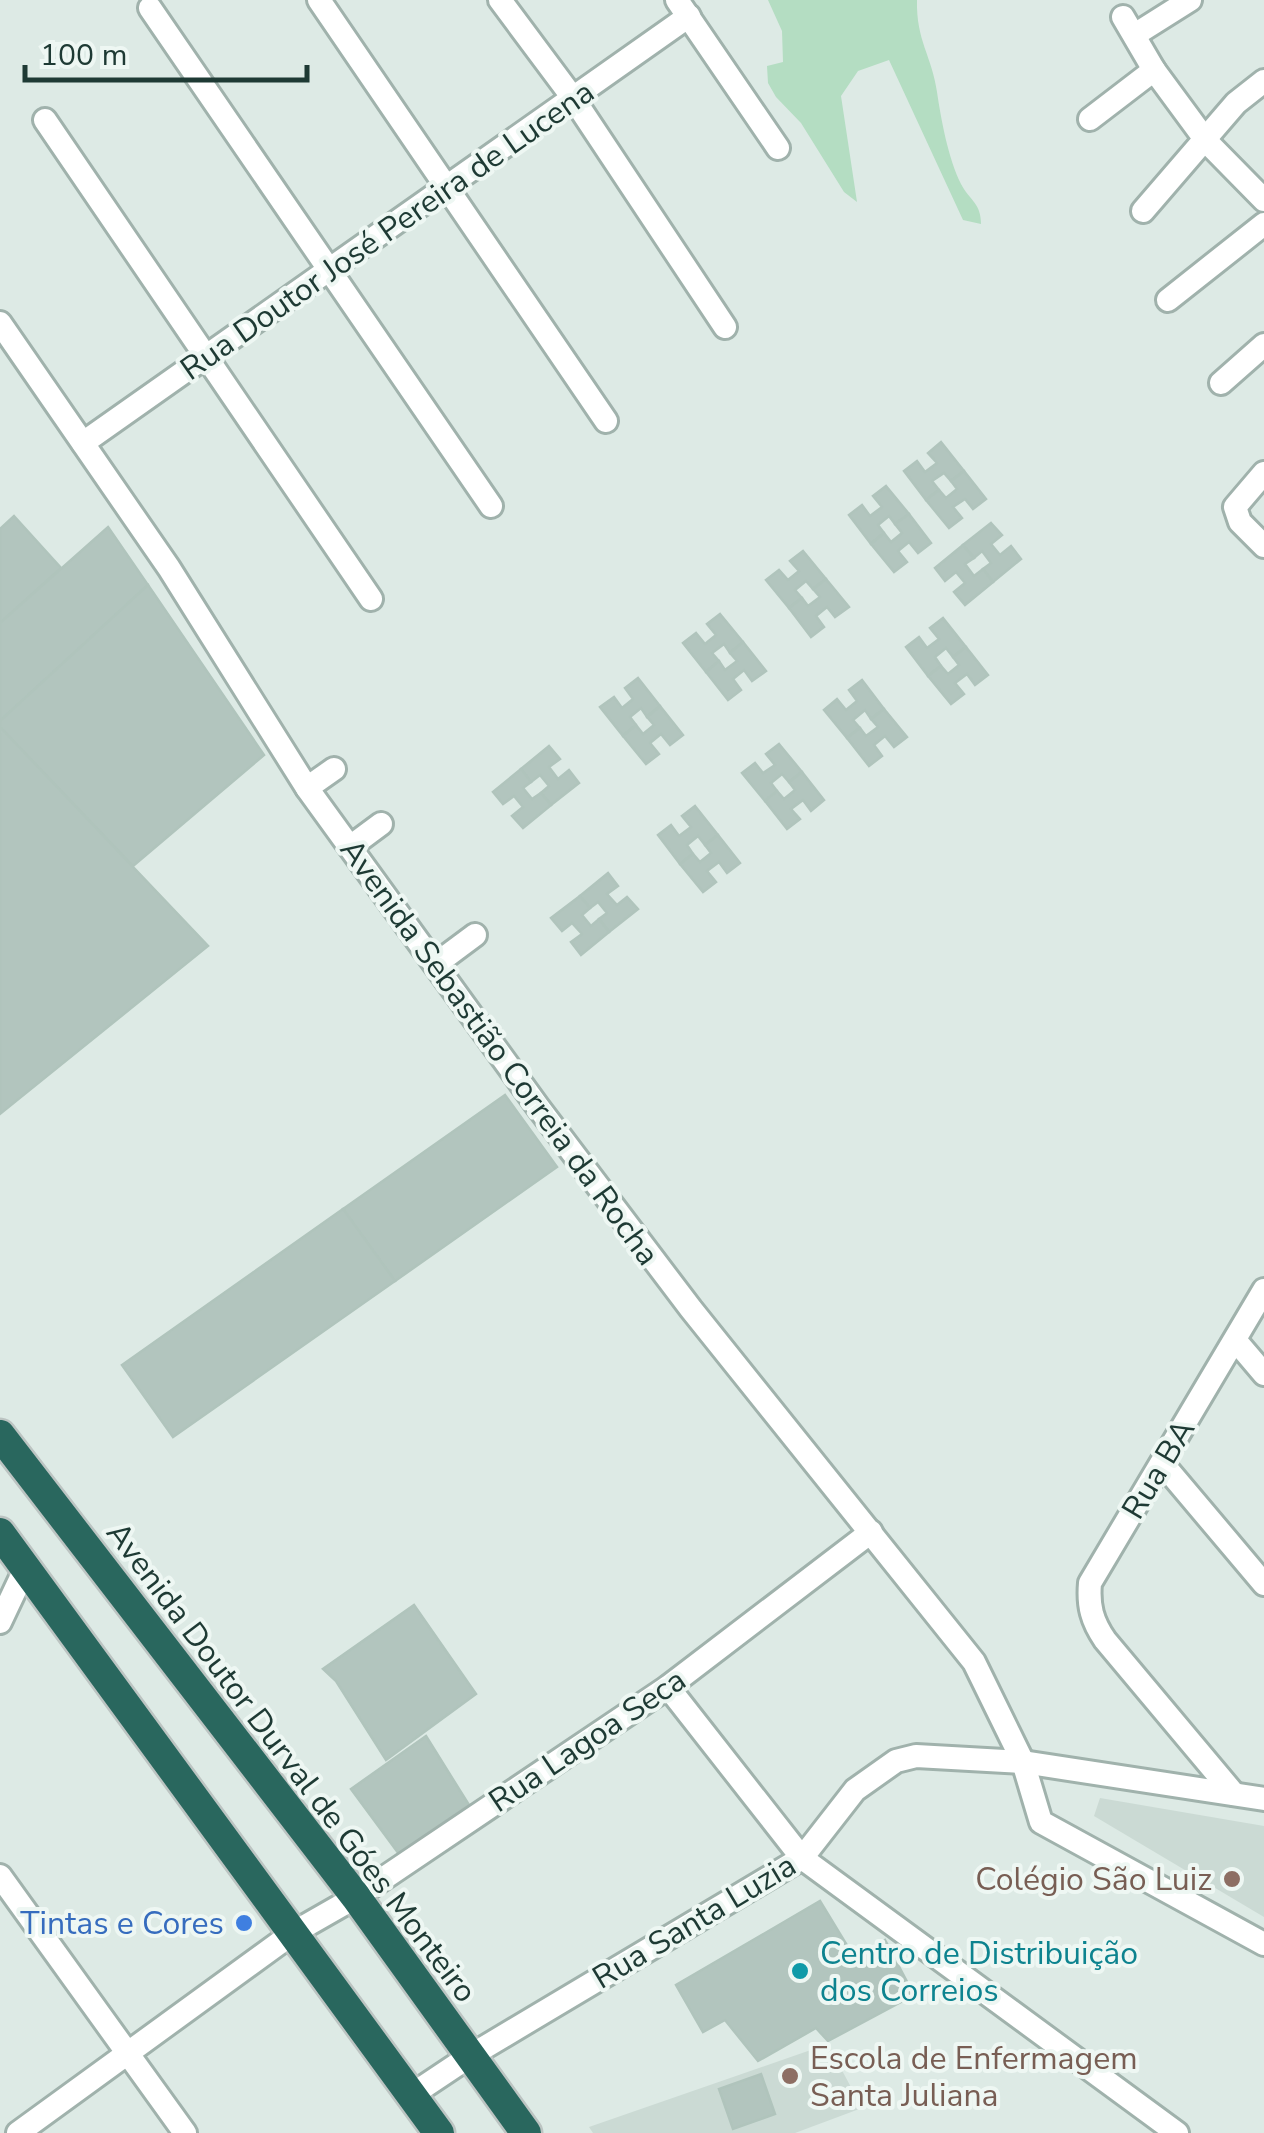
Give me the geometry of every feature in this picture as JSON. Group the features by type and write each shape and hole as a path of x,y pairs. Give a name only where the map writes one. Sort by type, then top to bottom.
{"highway":[{"name":"Avenida Doutor Durval de Góes Monteiro","path":"0,1435 356,1897 526,2133"},
{"path":"0,1533 439,2133"}],"street":[{"path":"319,0 606,421"},
{"path":"500,0 573,98 725,327"},
{"path":"1190,0 1129,25 1154,70 1207,142 1264,200"},
{"path":"150,8 491,506"},
{"path":"683,8 778,148"},
{"name":"Rua Doutor José Pereira de Lucena","path":"84,443 573,98 683,8"},
{"path":"1090,120 1154,70"},
{"path":"1143,211 1207,142 1236,104 1264,81"},
{"path":"44,120 371,599"},
{"path":"1168,300 1264,224"},
{"name":"Avenida Sebastião Correia da Rocha","path":"0,323 169,568 307,788 691,1310 974,1662 1023,1762 1041,1822 1264,1944"},
{"path":"1221,384 1264,346"},
{"path":"1264,473 1235,507 1240,522 1264,546"},
{"path":"307,788 334,769"},
{"path":"350,847 381,824"},
{"path":"436,964 474,935"},
{"name":"Rua BA","path":"1234,1794 1105,1640 1094,1623 1088,1601 1090,1583 1264,1290"},
{"path":"1236,1341 1264,1374"},
{"path":"1162,1463 1264,1584"},
{"name":"Rua Lagoa Seca","path":"18,2133 293,1933 356,1897 668,1687 870,1532"},
{"path":"0,1622 26,1568"},
{"path":"668,1687 802,1858 1177,2133"},
{"name":"Rua Santa Luzia","path":"410,2096 470,2056 802,1858 856,1790 896,1761 916,1756 1023,1762 1264,1798"},
{"path":"0,1876 184,2133"}],"shaded area":[{"name":"Colégio São Luiz","path":"1100,1798 1264,1826 1264,1917 1094,1816"},
{"name":"Escola de Enfermagem Santa Juliana","path":"828,2044 862,2108 795,2133 593,2133 589,2127"}],"green space":[{"path":"768,0 917,0 919,27 935,79 949,151 961,184 979,211 981,224 963,220 889,60 858,71 841,96 857,202 844,192 801,123 768,83 767,66 783,62 782,31"}],"building":[{"path":"941,442 964,471 951,481 944,473 932,481 939,490 926,500 904,471 917,461 925,472 937,463 928,453"},
{"path":"964,471 986,499 973,509 965,499 953,507 962,518 949,528 926,500 939,490 946,498 957,489 951,481"},
{"path":"886,486 909,514 895,524 889,516 878,525 884,533 871,544 849,515 862,505 870,516 882,507 873,496"},
{"path":"909,514 931,543 918,553 909,542 898,551 907,562 894,572 871,544 884,533 891,542 902,533 895,524"},
{"path":"14,516 61,568 0,623 0,529"},
{"path":"991,523 1002,535 991,544 1000,555 1011,546 1021,559 993,582 983,569 991,563 982,551 974,558 963,545"},
{"path":"108,527 148,585 0,721 0,623"},
{"path":"963,545 974,558 965,564 974,576 983,569 993,582 965,605 954,592 965,583 956,572 945,581 935,568"},
{"path":"803,551 826,579 813,589 806,581 795,590 802,598 789,608 766,580 779,570 788,580 799,571 790,561"},
{"path":"826,579 849,607 835,617 827,607 816,616 824,627 811,637 789,608 802,598 808,606 820,597 813,589"},
{"path":"148,585 264,755 133,866 0,727 0,721"},
{"path":"720,614 743,642 730,653 724,644 712,653 719,661 706,672 683,643 696,633 705,644 716,635 707,624"},
{"path":"943,618 966,647 953,657 946,648 935,657 941,666 928,676 906,647 919,637 927,648 939,639 930,628"},
{"path":"743,642 766,671 752,681 744,670 733,679 741,690 728,700 706,672 719,661 725,670 737,661 730,653"},
{"path":"966,647 988,675 975,685 967,674 955,683 964,694 951,704 928,676 941,666 948,674 959,665 953,657"},
{"path":"638,678 660,706 647,717 641,708 630,717 636,725 623,736 600,707 614,697 622,708 633,699 625,688"},
{"path":"862,680 884,709 871,719 865,710 853,720 860,728 847,738 824,710 837,699 846,710 857,701 849,690"},
{"path":"660,706 683,735 670,745 661,734 650,743 659,754 646,764 623,736 636,725 643,734 654,725 647,717"},
{"path":"884,709 907,737 894,747 885,736 874,745 882,756 869,766 847,738 860,728 866,736 878,727 871,719"},
{"path":"0,727 208,946 0,1114"},
{"path":"779,744 802,772 789,782 782,774 771,783 777,791 765,801 742,773 755,763 763,773 775,765 766,754"},
{"path":"549,746 560,759 549,767 558,779 569,770 579,783 551,805 541,793 549,786 540,775 531,782 521,769"},
{"path":"521,769 531,782 523,788 532,799 541,793 551,805 523,828 512,816 523,807 514,796 503,804 493,792"},
{"path":"802,772 824,800 811,811 803,800 791,809 800,819 787,829 765,801 777,791 784,799 795,790 789,782"},
{"path":"695,806 718,835 705,845 698,836 687,845 693,854 680,864 658,835 671,825 679,836 691,827 682,816"},
{"path":"718,835 740,863 727,873 719,862 707,871 716,882 703,892 680,864 693,854 700,862 711,853 705,845"},
{"path":"608,873 618,886 607,894 617,905 627,897 638,909 609,932 599,919 607,913 598,902 590,908 580,896"},
{"path":"580,896 590,908 582,915 591,926 599,919 609,932 581,955 571,942 582,934 572,923 562,931 551,918"},
{"path":"505,1095 557,1167 395,1281 343,1209"},
{"path":"343,1209 395,1281 173,1437 122,1365"},
{"path":"414,1605 476,1694 386,1760 336,1681 323,1669"},
{"path":"426,1736 469,1805 399,1854 351,1789"},
{"name":"Centro de Distribuição dos Correios","path":"820,1901 854,1957 885,1940 914,1995 828,2041 816,2028 758,2061 725,2020 703,2032 676,1985"},
{"path":"761,2074 775,2114 733,2129 719,2089"}],"place":[{"name":"Colégio São Luiz","path":"1232,1879"},
{"name":"Tintas e Cores","path":"244,1923"},
{"name":"Centro de Distribuição dos Correios","path":"800,1971"},
{"name":"Escola de Enfermagem Santa Juliana","path":"790,2076"}]}
